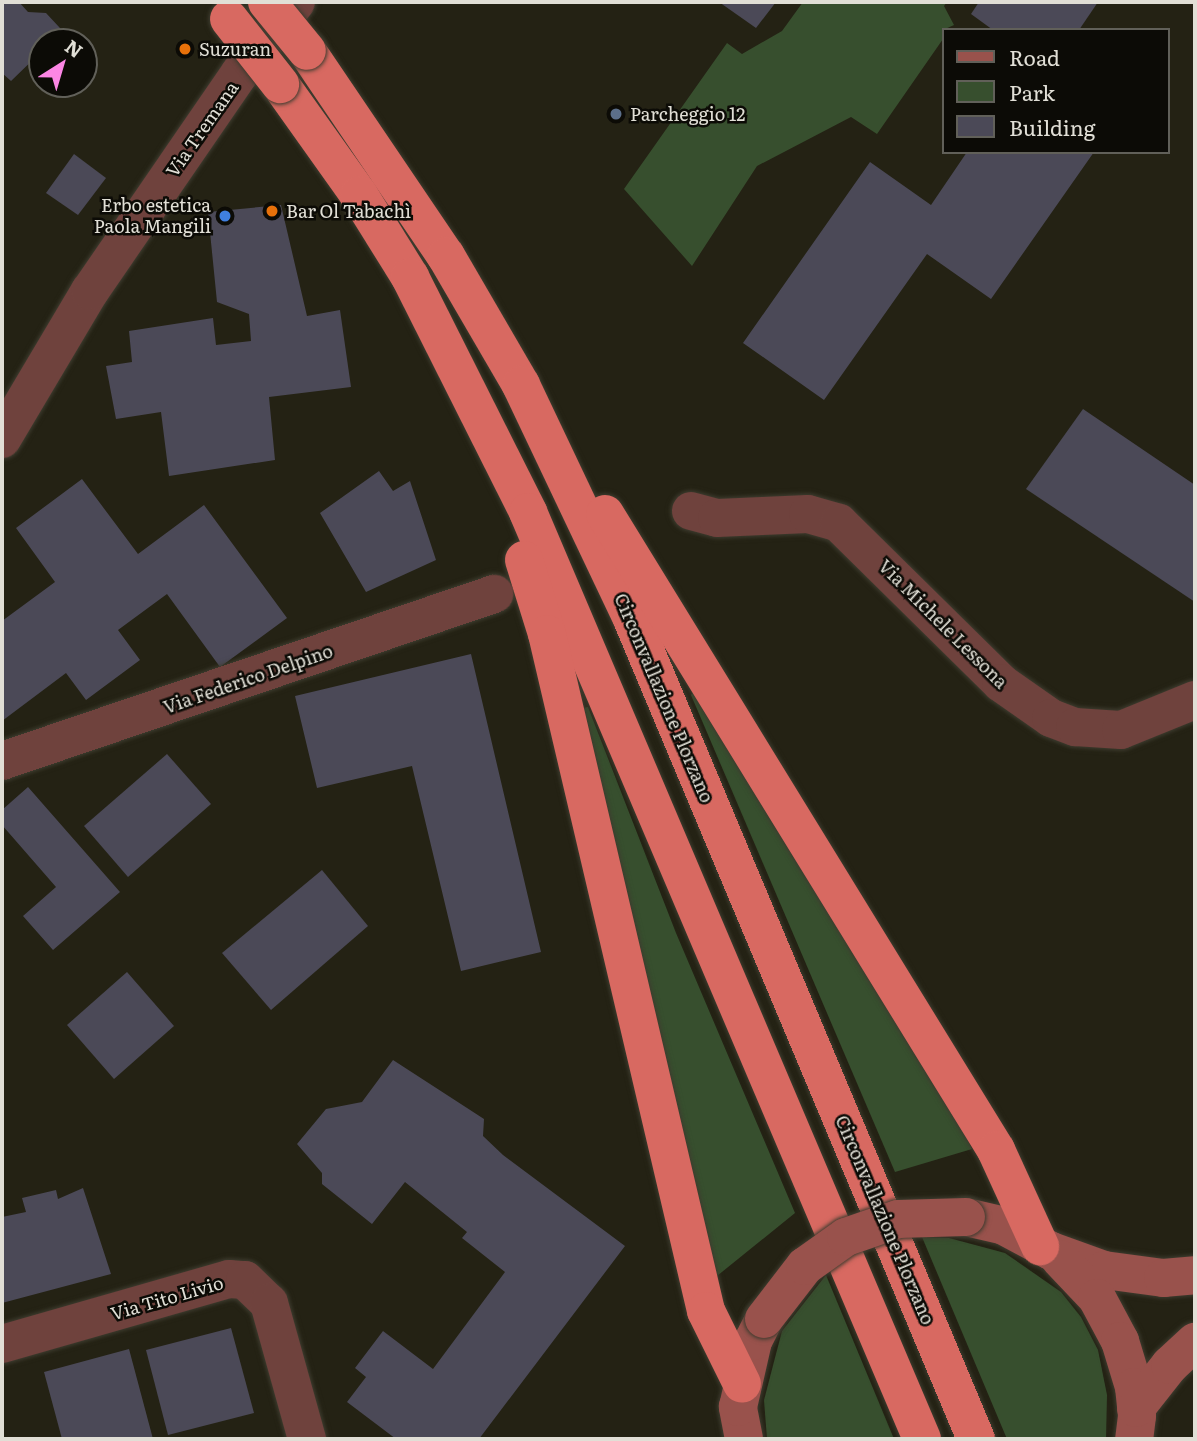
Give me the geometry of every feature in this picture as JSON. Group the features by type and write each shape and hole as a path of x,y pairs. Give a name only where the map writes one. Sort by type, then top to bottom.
{"highway":[{"name":"Circonvallazione Plorzano","path":"267,2 307,51 446,256 521,385 632,619 976,1439"},
{"path":"222,10 280,84 359,195 411,277 528,512 922,1439"},
{"path":"521,385 622,539 996,1150 1046,1249"},
{"path":"478,411 547,634 706,1311 741,1410"}],"street":[{"name":"Via Tremana","path":"2,439 90,290 240,73 296,2"},
{"name":"Via Michele Lessona","path":"691,511 717,518 808,514 839,523 1001,683 1051,718 1075,727 1121,730 1195,700"},
{"name":"Via Federico Delpino","path":"2,761 494,594"},
{"path":"712,1439 741,1410 764,1319 805,1266 846,1237 898,1219 966,1217 1004,1226 1046,1249 1104,1270 1163,1278 1195,1275"},
{"path":"1046,1249 1080,1276 1112,1321 1127,1361 1138,1426"},
{"name":"Via Tito Livio","path":"2,1345 229,1279 245,1280 270,1303 307,1439"},
{"path":"1138,1426 1170,1365 1195,1342"}],"green space":[{"path":"803,2 947,2 944,6 954,25 942,28 942,40 877,134 851,117 757,166 692,266 624,189 727,43 742,54 782,31"},
{"path":"694,691 958,1120 972,1149 895,1172 691,695"},
{"path":"588,707 676,933 795,1213 717,1276 583,708"},
{"path":"922,1237 949,1238 1005,1253 1061,1292 1081,1317 1098,1350 1107,1395 1106,1439 1007,1439"},
{"path":"826,1275 894,1439 767,1439 764,1400 782,1331"}],"building":[{"path":"2,2 19,2 28,12 46,13 60,28 28,28 28,65 11,81 2,73"},
{"path":"719,2 776,2 756,28"},
{"path":"979,2 1098,2 1080,28 990,28 971,14"},
{"path":"74,154 106,178 78,215 46,193"},
{"path":"966,154 1093,154 991,299 927,254 824,400 743,343 870,162 931,205"},
{"path":"281,205 307,316 340,310 351,387 269,397 275,460 169,476 161,412 116,419 106,366 132,362 129,331 213,318 216,345 251,341 249,314 217,302 208,212"},
{"path":"1083,409 1195,485 1195,602 1026,489"},
{"path":"379,471 393,491 410,481 436,560 366,592 320,513"},
{"path":"82,479 138,554 204,505 287,618 220,667 167,594 118,630 140,660 86,700 66,673 2,721 2,621 55,582 16,528"},
{"path":"471,654 541,952 461,971 412,766 317,788 295,696"},
{"path":"167,754 211,804 128,877 84,826"},
{"path":"28,787 120,892 53,950 23,916 56,887 2,825 2,810"},
{"path":"322,870 368,926 271,1010 222,953"},
{"path":"127,972 174,1026 114,1079 67,1025"},
{"path":"393,1060 484,1119 483,1136 503,1155 625,1246 479,1439 396,1439 347,1402 366,1377 355,1368 383,1331 433,1369 505,1272 462,1238 467,1232 405,1182 372,1224 322,1184 322,1173 297,1144 326,1109 362,1102"},
{"path":"83,1188 111,1274 2,1303 2,1217 26,1212 22,1198 56,1190 58,1199"},
{"path":"231,1328 254,1413 168,1435 146,1350"},
{"path":"129,1349 153,1439 62,1439 44,1372"}],"place":[{"name":"Suzuran","path":"185,49"},
{"name":"Parcheggio 12","path":"616,114"},
{"name":"Bar Ol Tabachì","path":"272,211"},
{"name":"Erbo estetica Paola Mangili","path":"225,216"}]}
